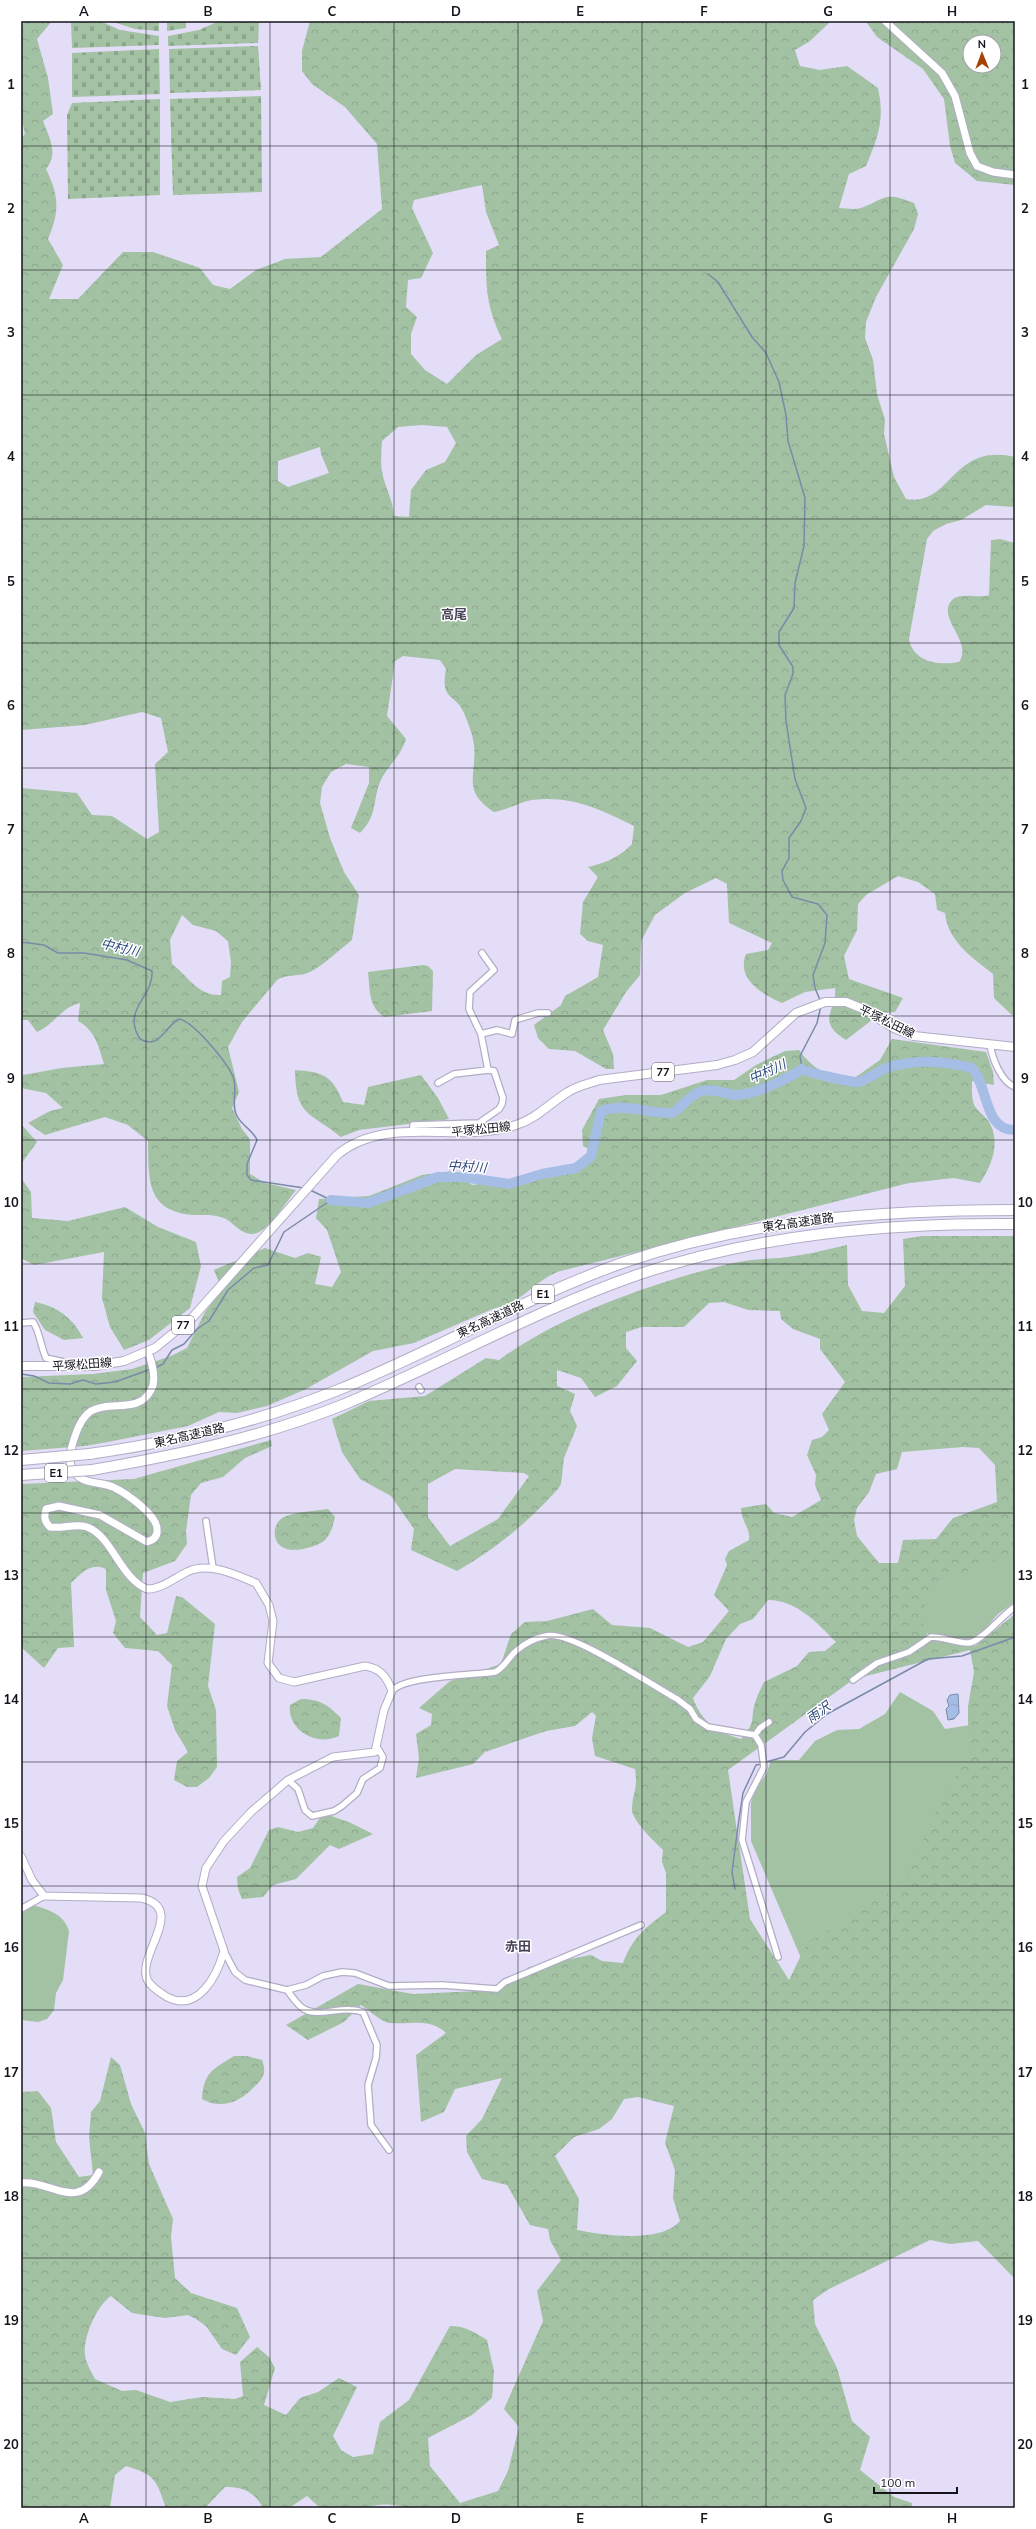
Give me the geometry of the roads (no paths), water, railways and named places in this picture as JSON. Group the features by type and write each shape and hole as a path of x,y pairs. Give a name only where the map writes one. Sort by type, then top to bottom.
{"highway":[{"name":"東名高速道路","path":"21,1460 89,1454 206,1432 304,1403 372,1375 576,1281 624,1263 708,1238 779,1224 827,1217 882,1212 1015,1210"},
{"name":"東名高速道路","path":"21,1475 92,1470 205,1448 298,1421 393,1382 559,1304 639,1275 690,1259 783,1239 850,1230 954,1223 1015,1224"}],"main road":[{"name":"平塚松田線","path":"21,1366 95,1366 124,1361 149,1353 193,1317 313,1181 337,1156 358,1140 376,1134 473,1132 516,1125 533,1118 580,1086 599,1080 717,1065 735,1060 753,1052 796,1013 825,1002 846,1002 863,1009 894,1028 914,1036 1015,1047"}],"street":[{"path":"885,21 942,73 955,96 970,153 976,166 993,172 1015,175"},
{"path":"482,953 494,970 470,992 468,1004 470,1014 476,1020 481,1034 488,1070"},
{"path":"481,1034 497,1030 512,1034 515,1020 538,1013 548,1013"},
{"path":"990,1044 991,1054 1005,1080 1015,1087"},
{"path":"413,1133 413,1125 479,1124 499,1109 503,1098 494,1071 488,1070 454,1074 438,1083"},
{"path":"21,1323 33,1322 36,1326 39,1345 46,1358 78,1365 95,1366"},
{"path":"149,1353 154,1376 151,1390 146,1399 140,1403 97,1409 86,1415 77,1431 70,1459 72,1467 80,1478 86,1481 115,1488 142,1508 155,1520 158,1531 156,1536 147,1542 100,1515 59,1506 46,1509 44,1519 50,1527 74,1525 93,1530 135,1582 147,1589 160,1586 192,1570 213,1568 256,1583 261,1589 273,1621 268,1662 279,1678 294,1682 365,1666 376,1668 383,1674 392,1691"},
{"path":"206,1521 213,1568"},
{"path":"853,1680 877,1663 910,1652 931,1637 967,1643 974,1642 983,1636 1004,1613 1015,1607"},
{"path":"641,1924 505,1982 497,1989 442,1985 389,1986 355,1973 342,1972 323,1976 306,1985 287,1990 245,1980 235,1972 224,1951 204,1891 204,1874 213,1856 236,1826 288,1780 333,1757 345,1754 372,1754 377,1747 384,1710 392,1691 398,1686 412,1682 494,1672 523,1646 546,1636 559,1635 580,1643 677,1699 690,1709 696,1719 708,1727 755,1735 761,1745 764,1767 746,1802 742,1840 778,1957"},
{"path":"755,1735 760,1728 769,1722"},
{"path":"288,1780 298,1789 305,1810 312,1816 334,1811 357,1793 363,1780 380,1768 383,1757 377,1747"},
{"path":"21,1856 32,1880 44,1896"},
{"path":"21,1909 44,1896 141,1898 153,1901 160,1913 160,1928 146,1963 146,1974 152,1986 176,2001 185,2002 201,1994 215,1973 224,1951"},
{"path":"287,1990 303,2009 314,2013 351,2008 362,2012 377,2045 376,2058 368,2085 371,2124 389,2150"},
{"path":"21,2183 38,2184 57,2192 75,2193 90,2186 99,2172"}],"water":[{"path":"958,1694 959,1713 954,1719 948,1720 946,1709 949,1706 947,1700 950,1695"}],"waterway":[{"path":"708,274 718,282 752,337 766,353 779,382 786,415 788,441 805,498 804,546 795,583 794,608 779,632 779,645 793,667 793,674 785,695 786,721 795,779 806,808 801,821 789,838 789,858 782,871 783,880 792,897 818,904 827,915 825,943 813,975 815,988 820,1000"},
{"name":"中村川","path":"21,942 44,945 58,953 84,953 127,960 152,971 151,980 136,1011 134,1019 135,1029 140,1039 147,1042 157,1040 174,1022 179,1019 193,1027 202,1035 219,1055 231,1073 235,1085 235,1112 242,1123 253,1133 257,1140 247,1164 247,1175 251,1180 304,1188"},
{"path":"802,1069 800,1056 817,1023 821,1006"},
{"name":"中村川","path":"331,1200 368,1203 438,1177 463,1177 509,1184 542,1174 576,1168 591,1156 601,1111 628,1108 672,1113 694,1095 702,1091 710,1090 736,1095 744,1094 770,1086 802,1069 830,1077 859,1082 885,1068 899,1064 941,1062 972,1068 982,1086 992,1116 998,1124 1005,1128 1015,1130"},
{"path":"155,1368 163,1364 172,1350 184,1344 197,1329 209,1321 228,1290 254,1268 268,1265 284,1232 331,1200 310,1190"},
{"path":"21,1374 34,1376 49,1383 70,1384 83,1380 96,1384 115,1382 151,1369"},
{"name":"雨沢","path":"766,1762 784,1757 805,1732 827,1714 928,1659 962,1656 1015,1637"},
{"name":"雨沢","path":"735,1889 732,1872 743,1793 756,1765 762,1764"}],"district":[{"name":"高尾","path":"454,614"},
{"name":"赤田","path":"518,1946"}]}
